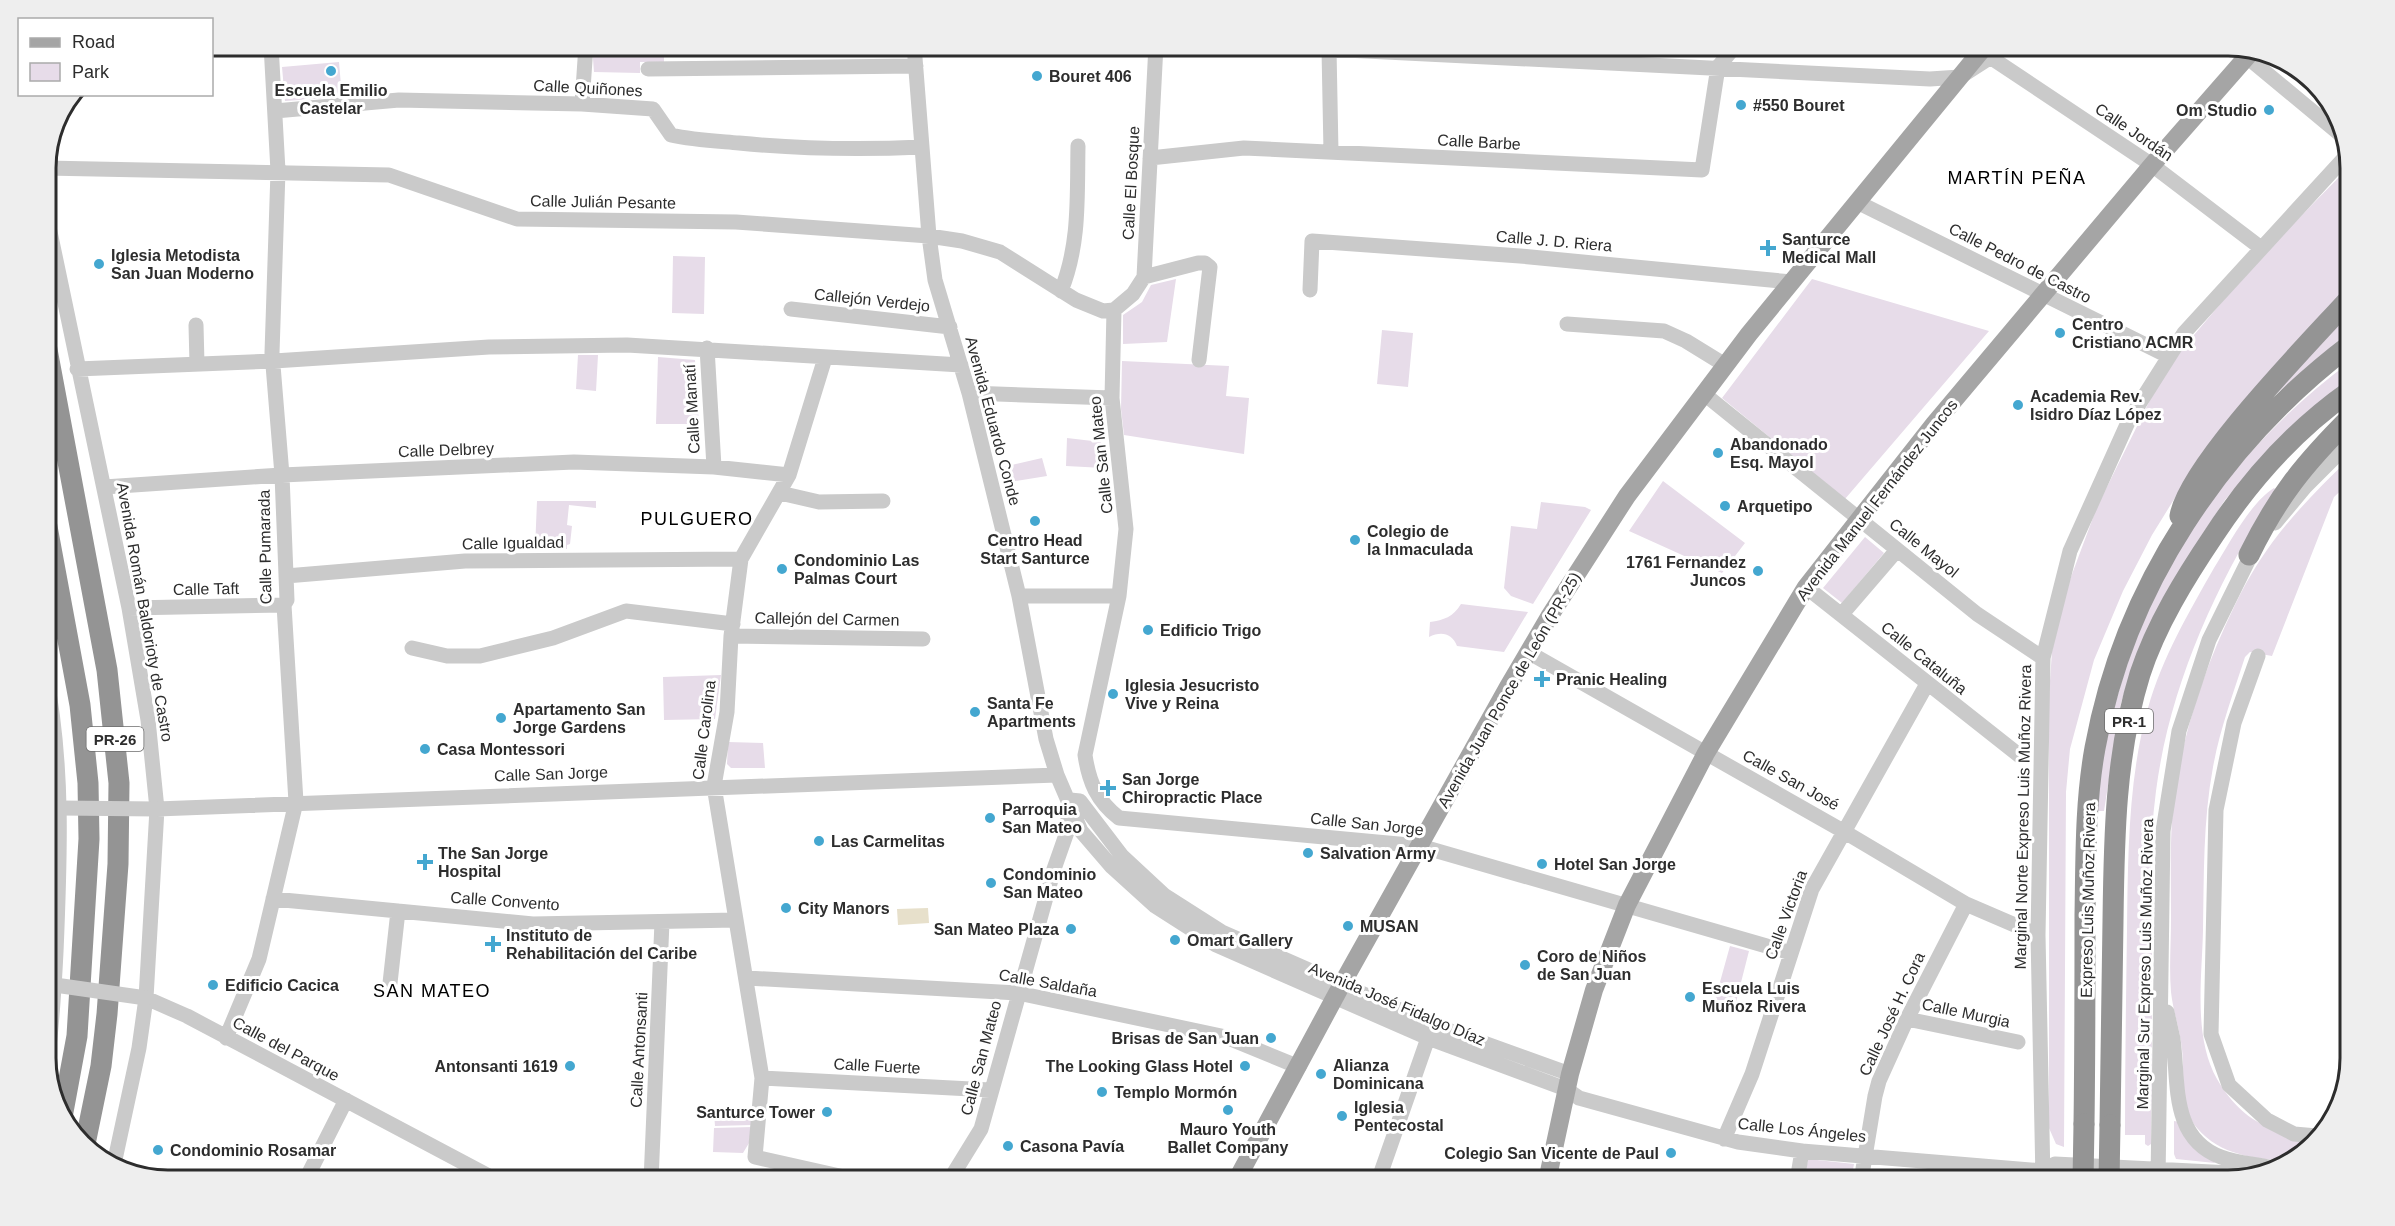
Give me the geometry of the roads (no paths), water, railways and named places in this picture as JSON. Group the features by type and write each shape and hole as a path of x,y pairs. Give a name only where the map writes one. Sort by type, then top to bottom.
{"highway":[{"path":"2177,534 2182,505 2194,482 2238,425 2339,310"},
{"name":"Expreso Luis Muñoz Rivera","path":"2084,1170 2086,840 2094,750 2109,684 2129,632 2177,534 2226,463 2262,422 2314,372 2339,353"},
{"name":"PR-26","path":"56,398 107,670 119,783 117,864 107,1014 101,1066 87,1137"},
{"name":"Expreso Luis Muñoz Rivera","path":"2109,1170 2115,819 2125,738 2140,675 2156,634 2169,609 2199,557 2234,505 2291,440 2339,400"},
{"path":"2249,555 2280,496 2304,465 2339,429"},
{"name":"PR-26","path":"56,574 77,685 88,783 89,828 87,900 77,1036 65,1103"}],"main road":[{"name":"Avenida Juan Ponce de León (PR-25)","path":"1242,1170 1338,991 1528,652 1627,496 1725,365 1960,77 1981,56"},
{"name":"Avenida Manuel Fernández Juncos","path":"1549,1170 1568,1082 1594,990 1627,905 1706,753 1806,587 1934,424 2152,165 2247,58"}],"street":[{"name":"Calle Pumarada","path":"226,1038 258,958 296,802 284,605 287,600 282,475 272,353 278,171 272,56"},
{"path":"582,104 585,56"},
{"name":"Avenida Eduardo Conde","path":"915,56 929,236 935,280 969,393 1019,596 1046,739 1058,776 1070,800"},
{"name":"Calle El Bosque","path":"1144,277 1155,56"},
{"path":"1329,56 1331,153"},
{"path":"1480,56 1930,79 1960,77"},
{"path":"1718,67 1727,56"},
{"name":"Calle Jordán","path":"1993,56 2152,165 2261,248"},
{"path":"2256,59 2332,126"},
{"path":"648,69 916,66"},
{"name":"Calle Barbe","path":"1150,158 1244,148 1702,170 1718,67"},
{"name":"Calle Quiñones","path":"274,111 399,100 582,104 652,109 670,135 688,139 792,148 861,150 922,147"},
{"path":"1060,291 1072,265 1076,236 1078,146"},
{"name":"Marginal Norte Expreso Luis Muñoz Rivera","path":"2043,1170 2038,935 2043,658 2070,551 2129,420 2168,356 2184,333 2339,164"},
{"name":"Calle Julián Pesante","path":"56,168 389,175 517,219 736,222 929,236 962,241 1000,252 1060,291 1103,311 1114,310"},
{"name":"Calle Pedro de Castro","path":"1857,202 2168,356"},
{"name":"Calle J. D. Riera","path":"1310,290 1312,241 1520,256 1792,282"},
{"name":"Avenida Román Baldorioty de Castro","path":"56,263 129,608 148,720 157,808 146,998 139,1048 115,1158"},
{"path":"1114,310 1133,294 1144,277 1198,263 1210,267 1199,360"},
{"name":"Callejón Verdejo","path":"791,309 950,327"},
{"name":"Calle San Mateo","path":"1089,780 1085,755 1119,596 1126,529 1112,398 1114,310"},
{"path":"1567,324 1664,331 1686,341 1725,365"},
{"path":"196,325 197,364"},
{"path":"77,369 274,361 489,347 627,345 961,365"},
{"name":"Calle Manatí","path":"707,348 714,467"},
{"name":"Calle Carolina","path":"813,1170 755,1157 762,1078 714,786 727,712 732,630 741,559 789,475 825,358"},
{"path":"969,393 1112,398"},
{"name":"Calle Mayol","path":"1703,393 1977,614 2043,658"},
{"name":"Marginal Sur Expreso Luis Muñoz Rivera","path":"2158,1170 2163,831 2179,731 2209,639 2249,555 2306,487 2339,453"},
{"name":"Calle Delbrey","path":"104,487 282,475 574,462 714,467 789,475"},
{"path":"780,493 819,502 883,501"},
{"path":"1842,614 1897,550"},
{"name":"Calle Igualdad","path":"286,576 465,561 741,559"},
{"name":"Calle Cataluña","path":"1806,587 2020,756"},
{"path":"1019,596 1119,596"},
{"name":"Calle Taft","path":"129,608 284,605"},
{"name":"Callejón del Carmen","path":"412,648 447,656 480,656 553,638 626,611 732,630 923,639"},
{"name":"Calle San José","path":"1528,652 1843,831 1966,904 2038,935"},
{"path":"2258,656 2234,723 2216,810 2211,1034 2229,1085 2267,1120 2294,1134 2309,1135"},
{"name":"Calle Victoria","path":"1724,1139 1752,1074 1812,889 1926,684"},
{"name":"Calle San Jorge","path":"56,807 157,808 714,786 1058,776"},
{"name":"Calle San Jorge","path":"1089,780 1105,807 1119,818 1420,846 1791,953"},
{"name":"Calle San Mateo","path":"958,1170 981,1129 1018,993 1067,832 1070,800"},
{"name":"Avenida José Fidalgo Díaz","path":"1070,800 1081,831 1112,867 1155,906 1216,945 1434,1025 1568,1082"},
{"path":"56,850 60,892 56,929"},
{"name":"Calle Convento","path":"273,899 533,924 735,920"},
{"name":"Calle José H. Cora","path":"1863,1170 1875,1096 1907,1019 1966,904"},
{"path":"390,983 398,911"},
{"name":"Calle Antonsanti","path":"651,1170 662,921"},
{"name":"Calle Saldaña","path":"747,978 1018,993 1226,1037 1299,1067"},
{"name":"Calle del Parque","path":"56,986 146,998 477,1170"},
{"path":"2161,986 2173,1040 2180,1113 2191,1133 2204,1147 2221,1157 2261,1166"},
{"name":"Avenida José Fidalgo Díaz","path":"1338,991 1428,1038 1568,1082"},
{"name":"Calle Murgia","path":"1907,1019 2018,1042"},
{"path":"1382,1170 1428,1038"},
{"name":"Calle Fuerte","path":"762,1078 990,1090"},
{"name":"Calle Los Ángeles","path":"1568,1082 1579,1098 1724,1139 1802,1151 1866,1155 1992,1170"},
{"path":"311,1170 346,1100"},
{"path":"1799,1170 1802,1151"},
{"name":"Calle Los Ángeles","path":"2049,1170 2055,1164 2111,1170"}],"place":[{"name":"Escuela Emilio Castelar","path":"331,71"},
{"name":"Bouret 406","path":"1037,76"},
{"name":"#550 Bouret","path":"1741,105"},
{"name":"Om Studio","path":"2269,110"},
{"name":"Santurce Medical Mall","path":"1768,248"},
{"name":"Iglesia Metodista San Juan Moderno","path":"99,264"},
{"name":"Centro Cristiano ACMR","path":"2060,333"},
{"name":"Academia Rev. Isidro Díaz López","path":"2018,405"},
{"name":"Abandonado Esq. Mayol","path":"1718,453"},
{"name":"Arquetipo","path":"1725,506"},
{"name":"Centro Head Start Santurce","path":"1035,521"},
{"name":"Colegio de la Inmaculada","path":"1355,540"},
{"name":"Condominio Las Palmas Court","path":"782,569"},
{"name":"1761 Fernandez Juncos","path":"1758,571"},
{"name":"Edificio Trigo","path":"1148,630"},
{"name":"Pranic Healing","path":"1542,679"},
{"name":"Iglesia Jesucristo Vive y Reina","path":"1113,694"},
{"name":"Santa Fe Apartments","path":"975,712"},
{"name":"Apartamento San Jorge Gardens","path":"501,718"},
{"name":"Casa Montessori","path":"425,749"},
{"name":"San Jorge Chiropractic Place","path":"1108,788"},
{"name":"Parroquia San Mateo","path":"990,818"},
{"name":"Las Carmelitas","path":"819,841"},
{"name":"Salvation Army","path":"1308,853"},
{"name":"The San Jorge Hospital","path":"425,862"},
{"name":"Hotel San Jorge","path":"1542,864"},
{"name":"Condominio San Mateo","path":"991,883"},
{"name":"City Manors","path":"786,908"},
{"name":"MUSAN","path":"1348,926"},
{"name":"San Mateo Plaza","path":"1071,929"},
{"name":"Omart Gallery","path":"1175,940"},
{"name":"Instituto de Rehabilitación del Caribe","path":"493,944"},
{"name":"Coro de Niños de San Juan","path":"1525,965"},
{"name":"Edificio Cacica","path":"213,985"},
{"name":"Escuela Luis Muñoz Rivera","path":"1690,997"},
{"name":"Brisas de San Juan","path":"1271,1038"},
{"name":"Antonsanti 1619","path":"570,1066"},
{"name":"The Looking Glass Hotel","path":"1245,1066"},
{"name":"Alianza Dominicana","path":"1321,1074"},
{"name":"Templo Mormón","path":"1102,1092"},
{"name":"Mauro Youth Ballet Company","path":"1228,1110"},
{"name":"Santurce Tower","path":"827,1112"},
{"name":"Iglesia Pentecostal","path":"1342,1116"},
{"name":"Casona Pavía","path":"1008,1146"},
{"name":"Condominio Rosamar","path":"158,1150"},
{"name":"Colegio San Vicente de Paul","path":"1671,1153"}],"district":[{"name":"MARTÍN PEÑA","path":"2017,178"},
{"name":"PULGUERO","path":"697,519"},
{"name":"SAN MATEO","path":"432,991"}]}
